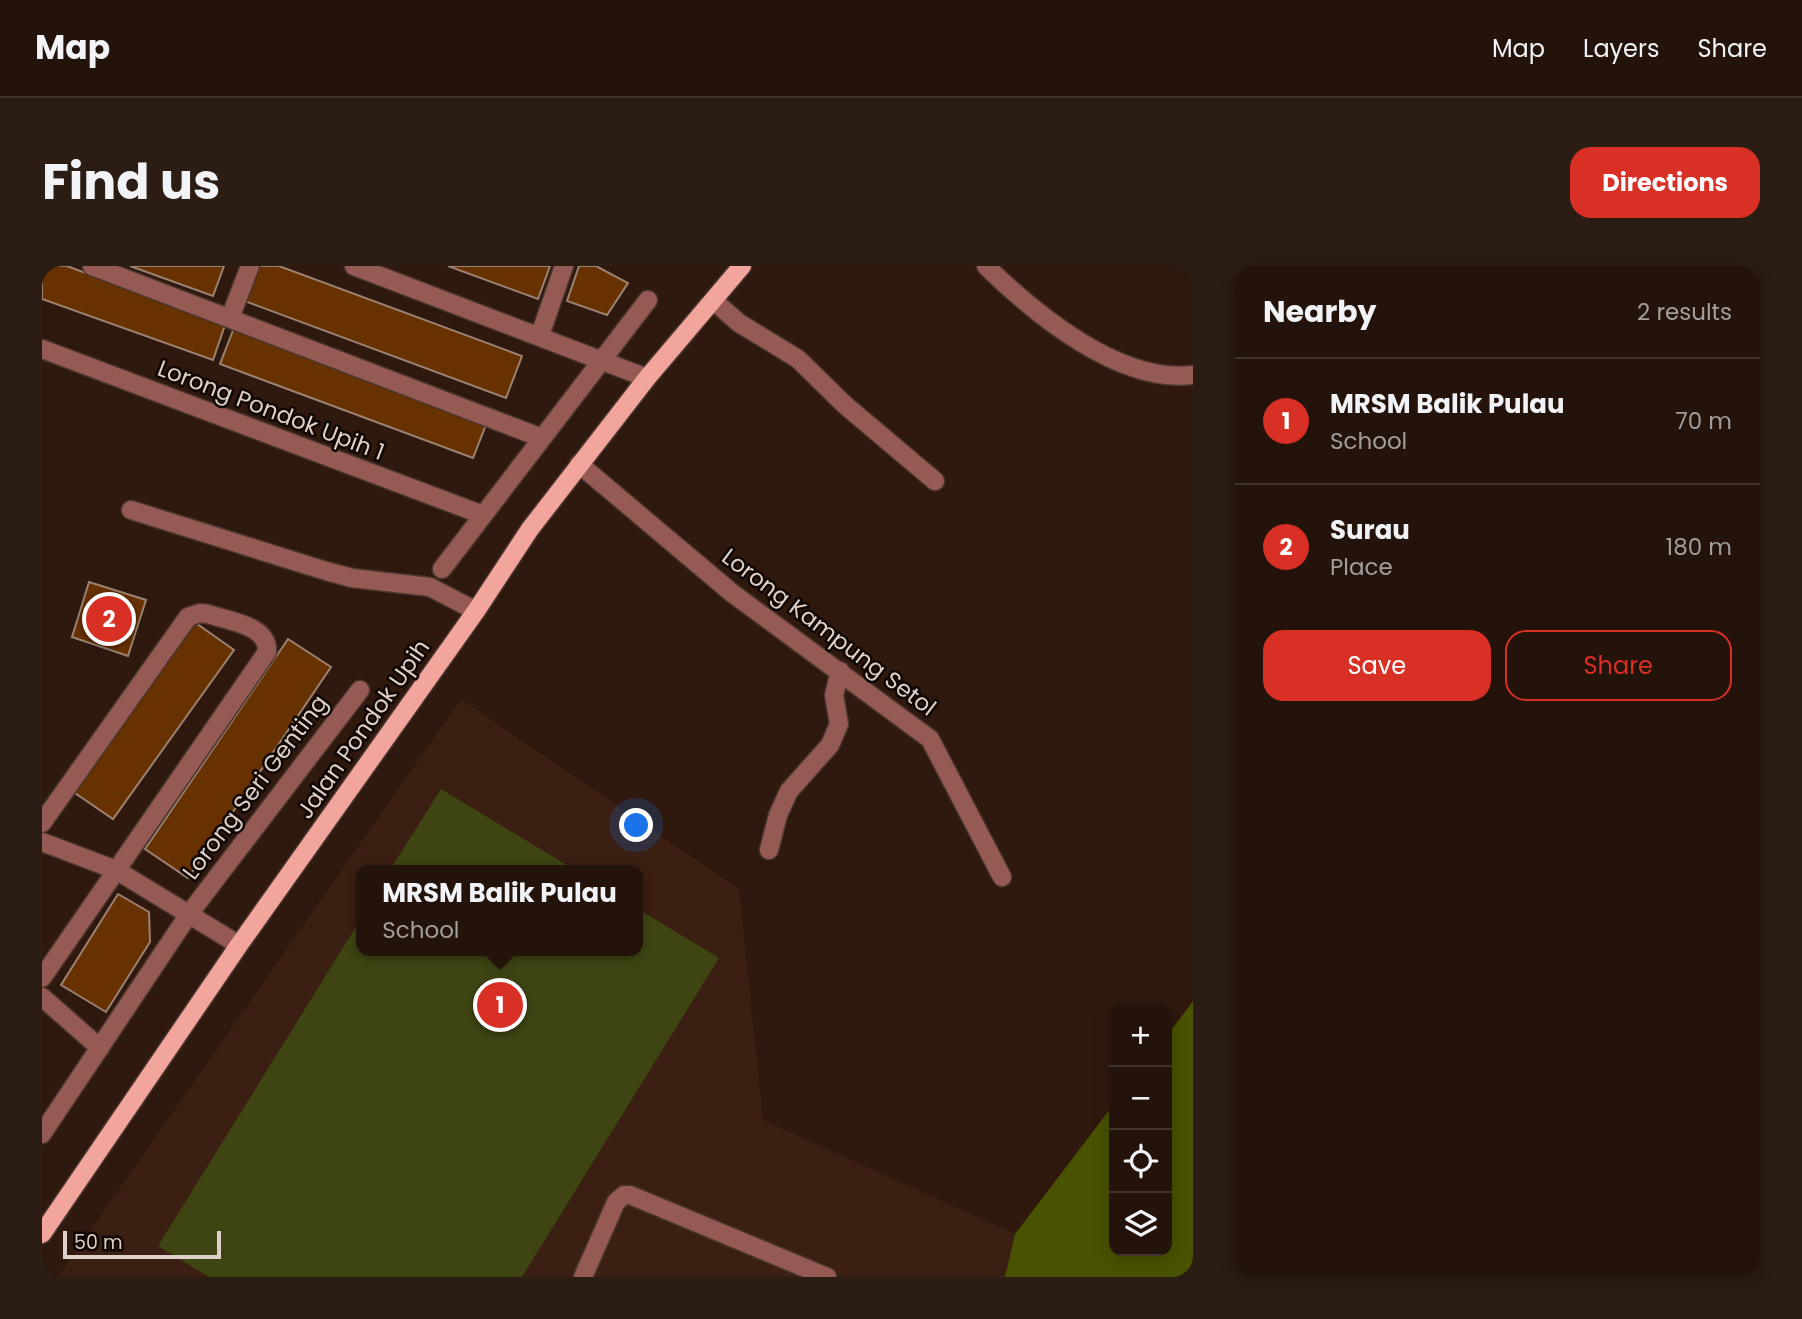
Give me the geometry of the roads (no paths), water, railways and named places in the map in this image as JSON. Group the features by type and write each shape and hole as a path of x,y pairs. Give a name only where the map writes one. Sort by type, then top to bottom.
{"main road":[{"name":"Jalan Pondok Upih","path":"42,1234 239,945 476,611 530,529 647,378 742,266"}],"street":[{"path":"92,266 542,438"},
{"path":"230,318 250,266"},
{"path":"354,266 647,378"},
{"path":"540,335 564,266"},
{"path":"986,266 1034,311 1077,339 1142,372 1156,376 1193,375"},
{"path":"442,569 648,300"},
{"path":"714,301 746,327 789,351 845,405 935,481"},
{"name":"Lorong Pondok Upih 1","path":"42,349 483,515"},
{"name":"Lorong Kampung Setol","path":"579,464 723,586 930,739 1002,877"},
{"path":"131,510 339,575 430,587 476,611"},
{"path":"42,823 188,617 200,612 258,631 265,639 267,652 42,978"},
{"path":"769,850 778,815 789,791 830,745 839,724 834,695 840,671"},
{"name":"Lorong Seri Genting","path":"42,1134 190,914 360,690"},
{"name":"Lorong Seri Genting","path":"42,842 116,870 239,945"},
{"path":"42,997 100,1048"},
{"path":"583,1277 616,1202 624,1195 630,1195 827,1277"}],"place":[{"name":"Surau","path":"109,619"},
{"name":"MRSM Balik Pulau","path":"500,1005"}]}
